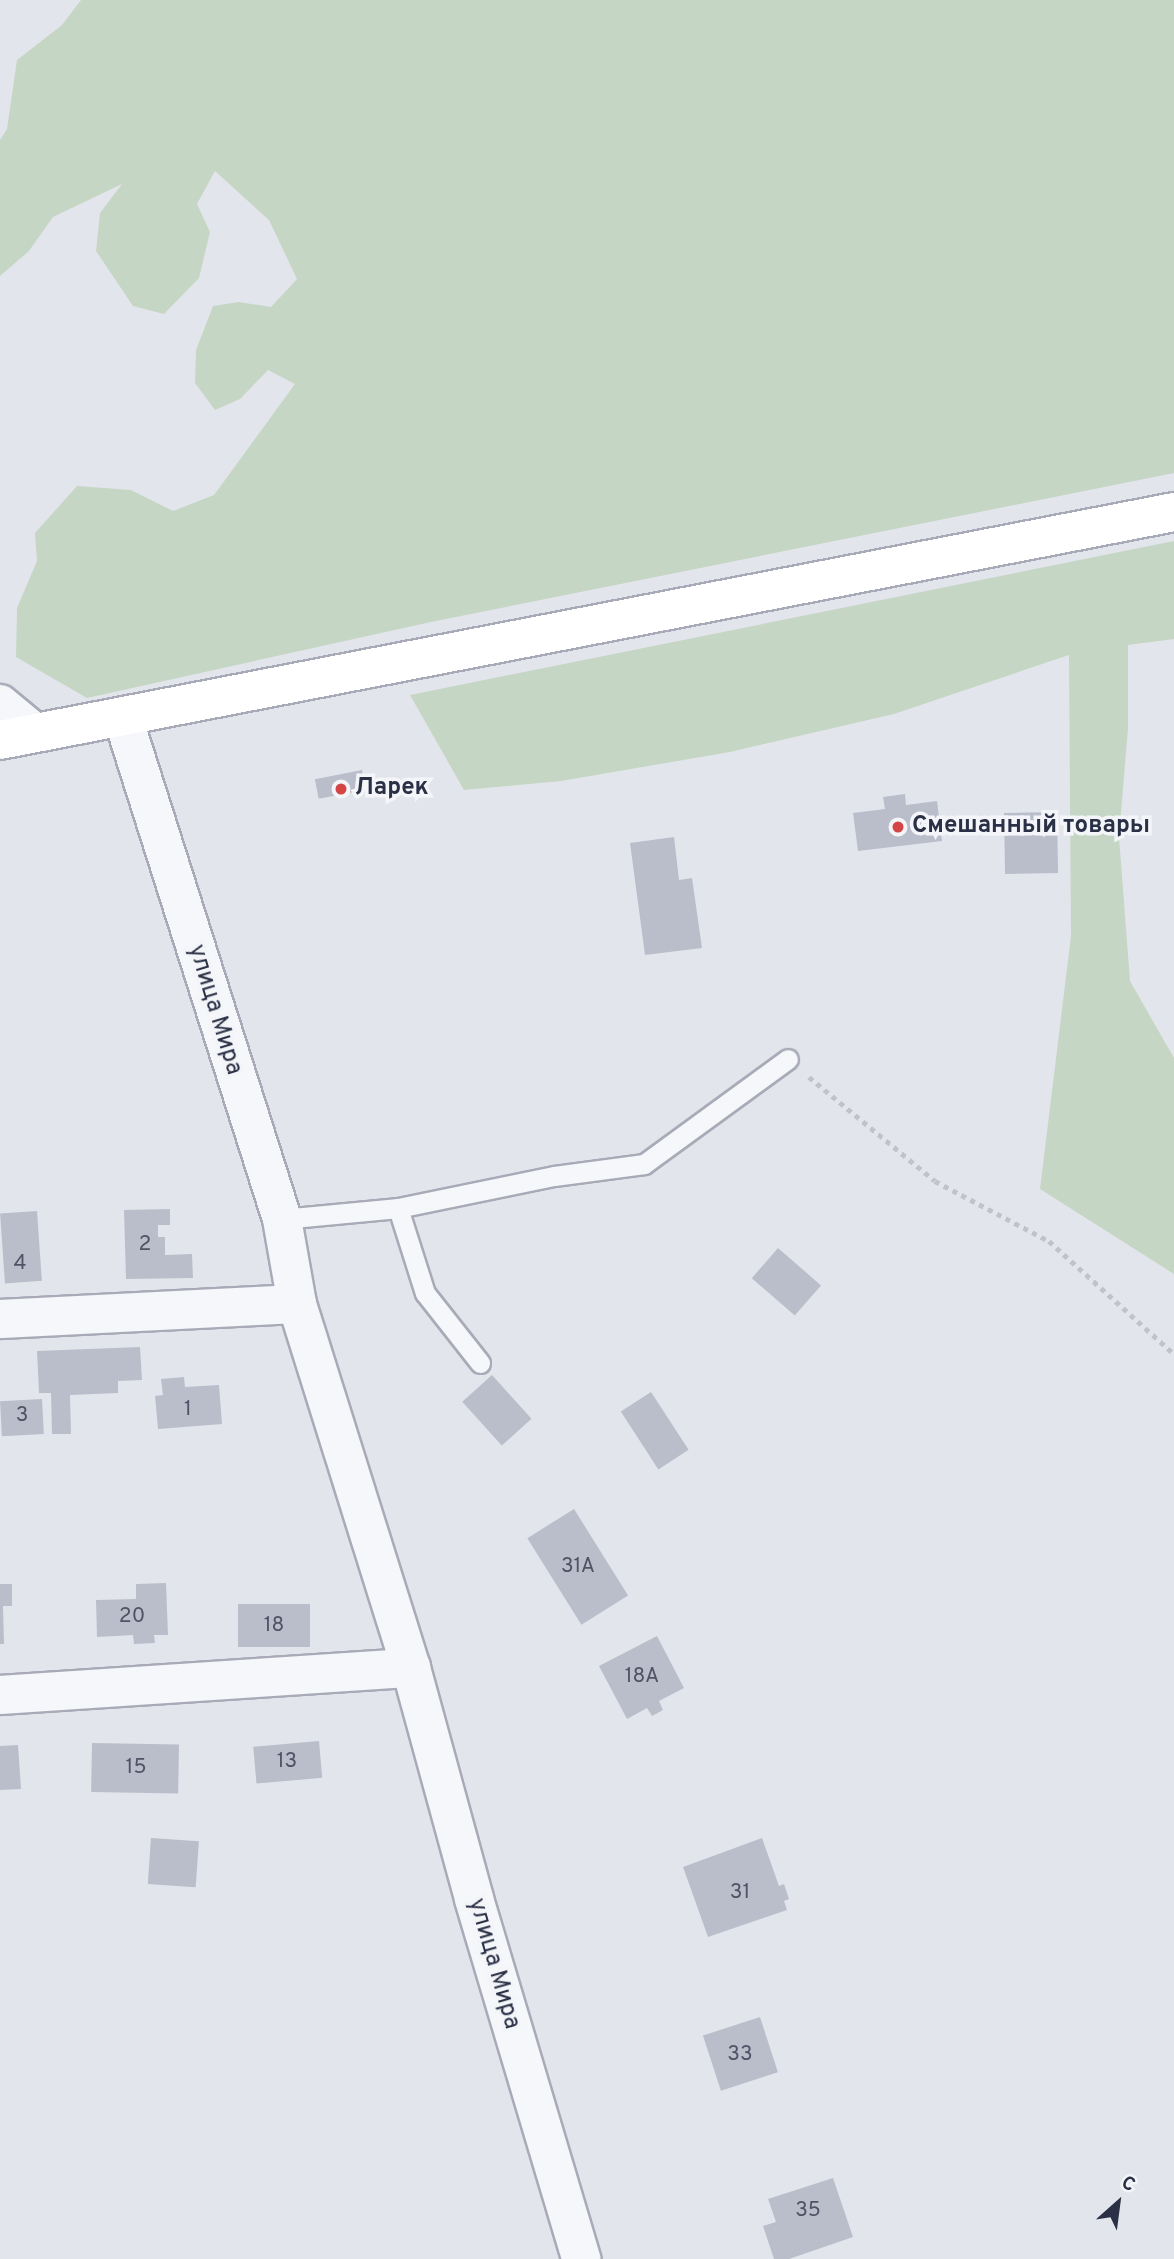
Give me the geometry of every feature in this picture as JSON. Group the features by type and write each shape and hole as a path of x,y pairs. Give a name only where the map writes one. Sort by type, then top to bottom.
{"main road":[{"path":"17,736 123,718 1174,512"}],"street":[{"path":"0,704 17,736"},
{"name":"улица Мира","path":"123,718 144,772 223,1046 282,1219 297,1304 411,1668 474,1899 581,2259"},
{"path":"0,1319 297,1304"},
{"path":"0,1695 411,1668"}],"lane":[{"path":"282,1219 398,1208 554,1176 644,1164 788,1059"},
{"path":"398,1208 425,1293 480,1363"}],"path":[{"path":"788,1059 935,1181 1049,1241 1174,1354"}],"green space":[{"path":"81,0 1174,0 1174,473 431,622 87,698 16,657 17,608 37,561 35,533 77,486 131,490 173,511 214,495 295,384 268,370 240,399 215,410 195,383 196,350 213,306 239,302 271,307 297,279 269,220 215,171 197,204 210,232 199,278 164,314 133,306 96,251 100,213 122,184 53,217 29,251 0,276 0,140 7,129 17,60 62,25"},
{"path":"1174,541 1174,639 1128,645 1128,728 1119,837 1130,981 1174,1058 1174,1274 1040,1189 1071,936 1069,655 894,714 730,752 561,781 464,790 410,695"}],"building":[{"path":"362,770 366,790 319,799 315,779"},
{"name":"Смешанный товары","path":"905,794 906,805 937,801 942,841 858,851 853,813 885,809 883,797"},
{"path":"1057,812 1058,873 1005,874 1004,813"},
{"path":"674,837 679,880 692,878 702,948 645,955 630,843"},
{"path":"170,1209 170,1225 158,1225 158,1237 165,1237 165,1255 192,1254 193,1278 126,1279 124,1210"},
{"path":"37,1211 42,1281 5,1283 0,1214"},
{"path":"778,1248 821,1285 795,1316 752,1278"},
{"path":"140,1347 142,1380 118,1381 118,1393 70,1395 71,1434 52,1434 51,1393 39,1393 37,1351"},
{"path":"492,1375 531,1419 502,1446 462,1402"},
{"path":"184,1377 185,1387 219,1385 222,1424 158,1429 155,1396 163,1395 161,1379"},
{"path":"651,1392 689,1450 658,1469 621,1412"},
{"path":"42,1399 44,1434 2,1436 0,1401"},
{"path":"574,1509 628,1596 581,1625 527,1538"},
{"path":"166,1583 168,1635 154,1635 155,1643 134,1644 133,1635 97,1637 96,1600 136,1599 136,1584"},
{"path":"0,1584 12,1584 12,1606 3,1606 4,1644 0,1644"},
{"path":"238,1604 310,1604 310,1647 238,1647"},
{"path":"657,1636 684,1688 659,1701 663,1710 652,1716 647,1708 627,1719 599,1666"},
{"path":"319,1741 322,1778 256,1784 253,1747"},
{"path":"92,1743 179,1745 178,1794 91,1792"},
{"path":"18,1745 21,1789 0,1790 0,1746"},
{"path":"151,1838 199,1841 196,1887 148,1884"},
{"path":"762,1838 779,1886 784,1884 789,1899 784,1901 787,1910 708,1937 683,1867"},
{"path":"760,2017 778,2072 721,2091 703,2036"},
{"path":"833,2178 853,2237 789,2259 774,2259 763,2226 776,2222 768,2199"}],"place":[{"name":"Ларек","path":"341,789"},
{"name":"Смешанный товары","path":"898,827"}]}
